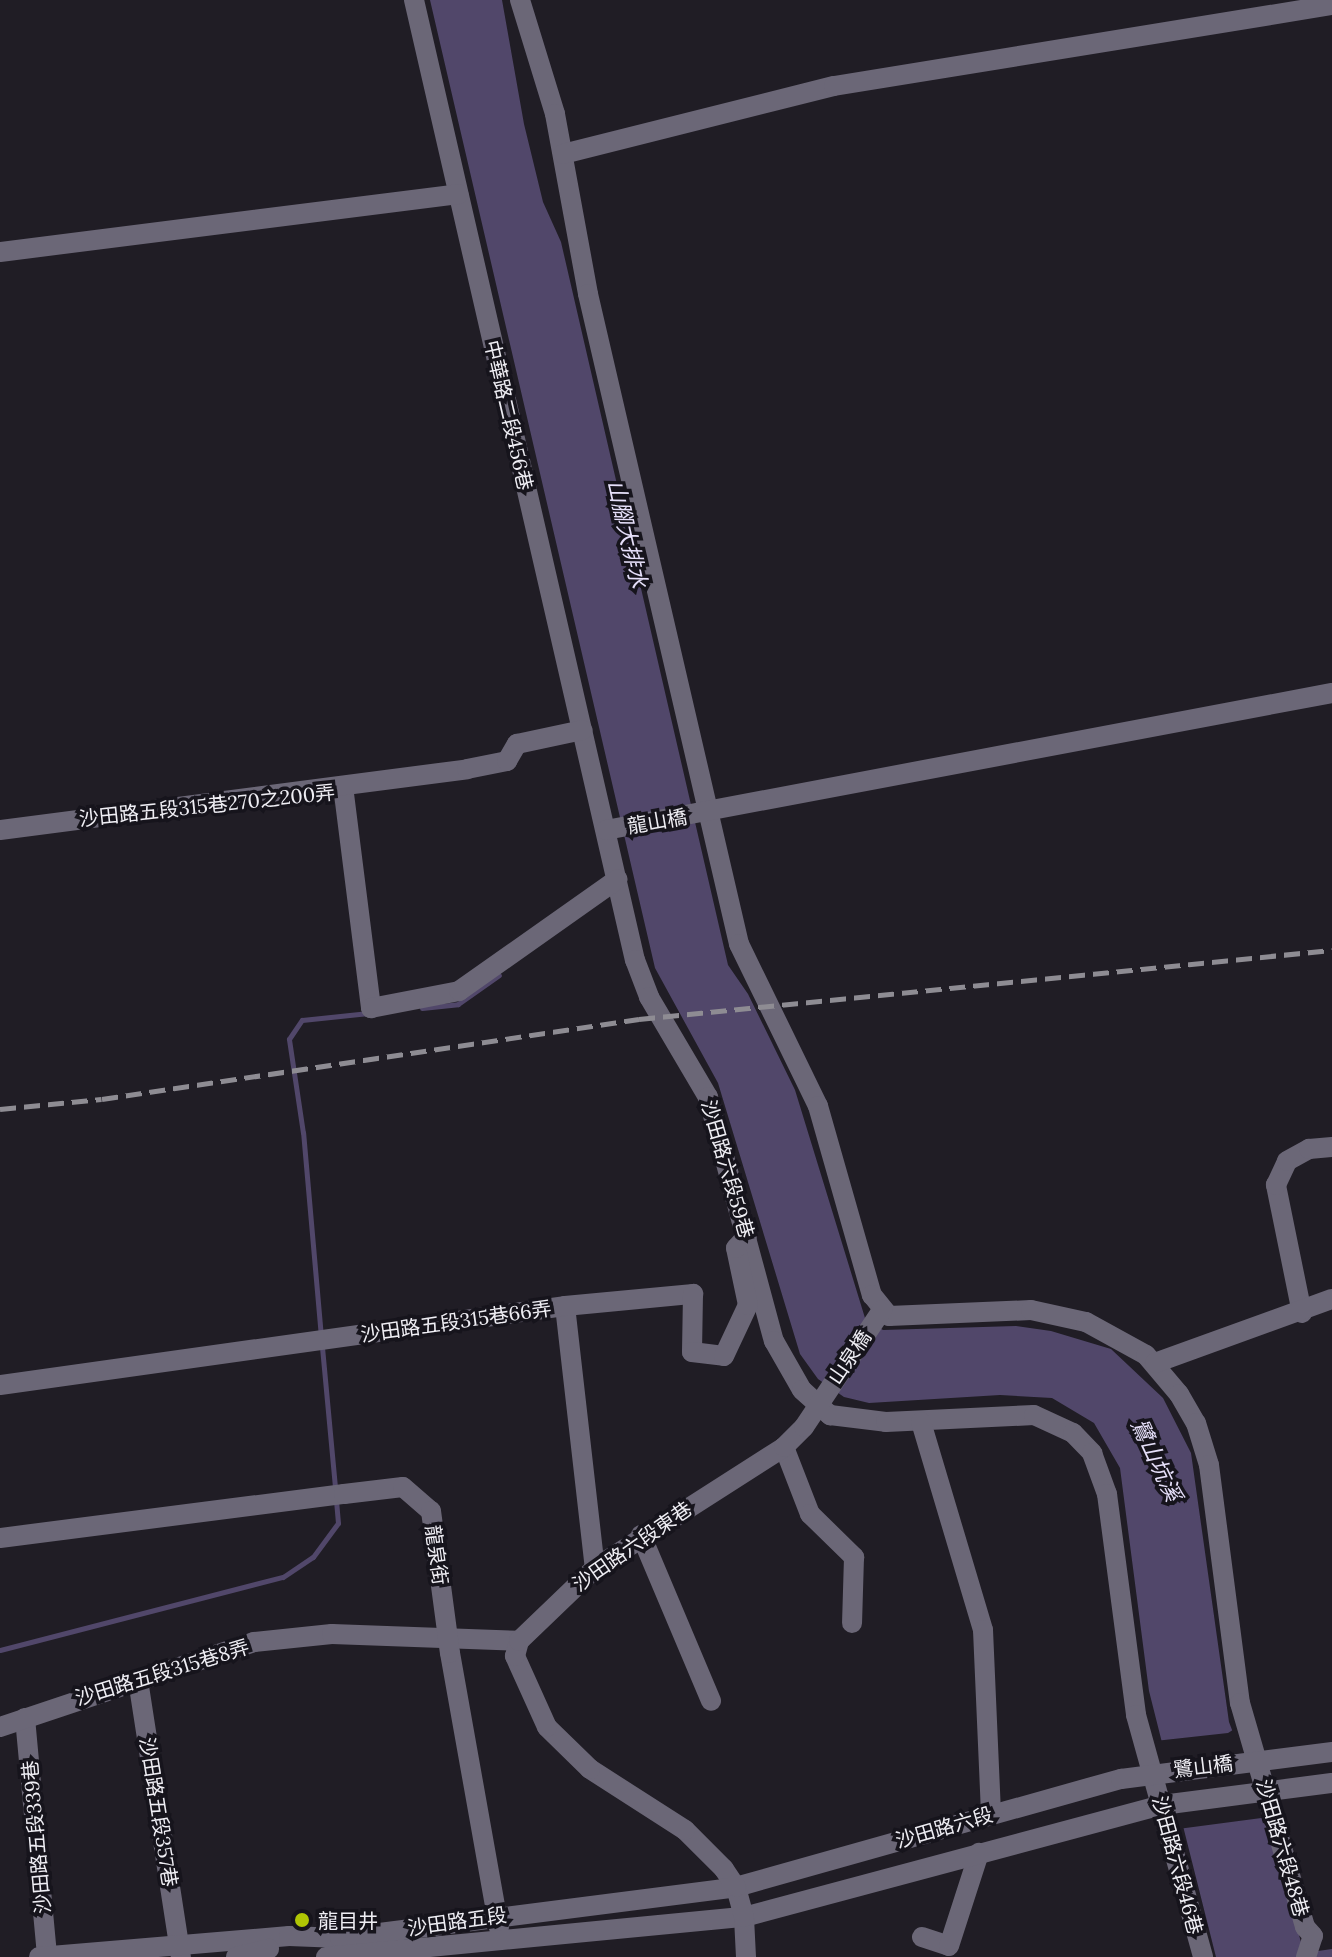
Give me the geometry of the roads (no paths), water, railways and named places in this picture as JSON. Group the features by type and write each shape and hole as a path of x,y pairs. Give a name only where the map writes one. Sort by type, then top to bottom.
{"street":[{"name":"中華路二段456巷","path":"414,0 606,830"},
{"path":"520,0 563,154 588,294 742,956 787,1035 810,1093 837,1164 872,1295 889,1316 1031,1310 1065,1316 1102,1329 1155,1363 1186,1405 1206,1452 1235,1674 1254,1759 1332,1752"},
{"path":"563,154 834,86 1332,5"},
{"path":"0,252 458,194"},
{"name":"龍山橋","path":"606,830 1332,693"},
{"path":"343,786 507,761 517,744 583,730"},
{"name":"沙田路五段315巷270之200弄","path":"0,830 343,786 371,1008 459,991 618,879"},
{"name":"沙田路六段59巷","path":"606,830 640,975 706,1092 774,1341 816,1404"},
{"path":"1302,1313 1276,1185 1287,1161 1309,1149 1332,1147"},
{"name":"沙田路五段315巷66弄","path":"0,1385 565,1306 693,1294 692,1352 724,1356 748,1305 736,1248 747,1236"},
{"path":"1155,1363 1302,1313 1332,1299"},
{"path":"565,1306 595,1568"},
{"name":"山泉橋","path":"816,1404 882,1310"},
{"path":"816,1404 830,1415 860,1420 921,1422 1034,1415 1073,1433 1092,1453 1107,1494 1132,1695 1154,1772"},
{"name":"沙田路六段東巷","path":"519,1641 595,1568 641,1535 784,1447 816,1404"},
{"path":"921,1422 983,1630 991,1813"},
{"path":"784,1447 810,1514 854,1557 852,1623"},
{"name":"龍泉街","path":"0,1538 403,1487 431,1511 450,1653 501,1940"},
{"path":"641,1535 711,1701"},
{"name":"沙田路五段315巷8弄","path":"0,1727 254,1642 332,1634 519,1641"},
{"path":"519,1641 515,1656 547,1727 590,1769 685,1830 736,1887 744,1917 746,1957"},
{"name":"沙田路五段357巷","path":"138,1680 180,1951"},
{"name":"沙田路五段339巷","path":"25,1718 47,1956"},
{"name":"鷺山橋","path":"1154,1772 1254,1759"},
{"name":"沙田路六段48巷","path":"1254,1759 1305,1927 1322,1937"},
{"name":"沙田路六段46巷","path":"1154,1772 1203,1957"},
{"name":"沙田路六段","path":"736,1887 991,1813 1154,1772"},
{"path":"1262,1791 1332,1783"},
{"name":"鷺山橋","path":"1162,1805 1262,1791"},
{"name":"沙田路六段","path":"744,1917 1162,1805"},
{"path":"922,1937 949,1946 979,1853"},
{"name":"沙田路五段","path":"39,1957 180,1951 340,1938 496,1915 736,1887"},
{"name":"沙田路五段","path":"326,1957 501,1940 527,1948 744,1917"},
{"path":"1306,1957 1322,1937"},
{"path":"236,1957 340,1938"}],"water":[{"path":"430,0 502,0 524,124 543,202 561,242 728,965 748,994 795,1090 865,1318 883,1330 1016,1326 1051,1331 1111,1349 1163,1398 1191,1453 1229,1722 1269,1827 1304,1953 1332,1949 1332,1957 1216,1957 1149,1691 1120,1468 1094,1423 1052,1398 1000,1395 869,1403 844,1397 818,1379 800,1354 718,1083 655,968"}],"waterway":[{"path":"422,1008 458,1004 499,975"},
{"path":"321,1337 303,1133 289,1039 302,1020 369,1013"},
{"path":"322,1347 335,1488"},
{"path":"0,1650 283,1577 313,1557 338,1523 336,1498"}],"railway":[{"path":"0,1109 102,1099 639,1019 1332,950"}],"place":[{"name":"龍目井","path":"302,1920"}],"water label":[{"name":"山腳大排水","path":"627,534"},
{"name":"鷺山坑溪","path":"1156,1460"}]}
